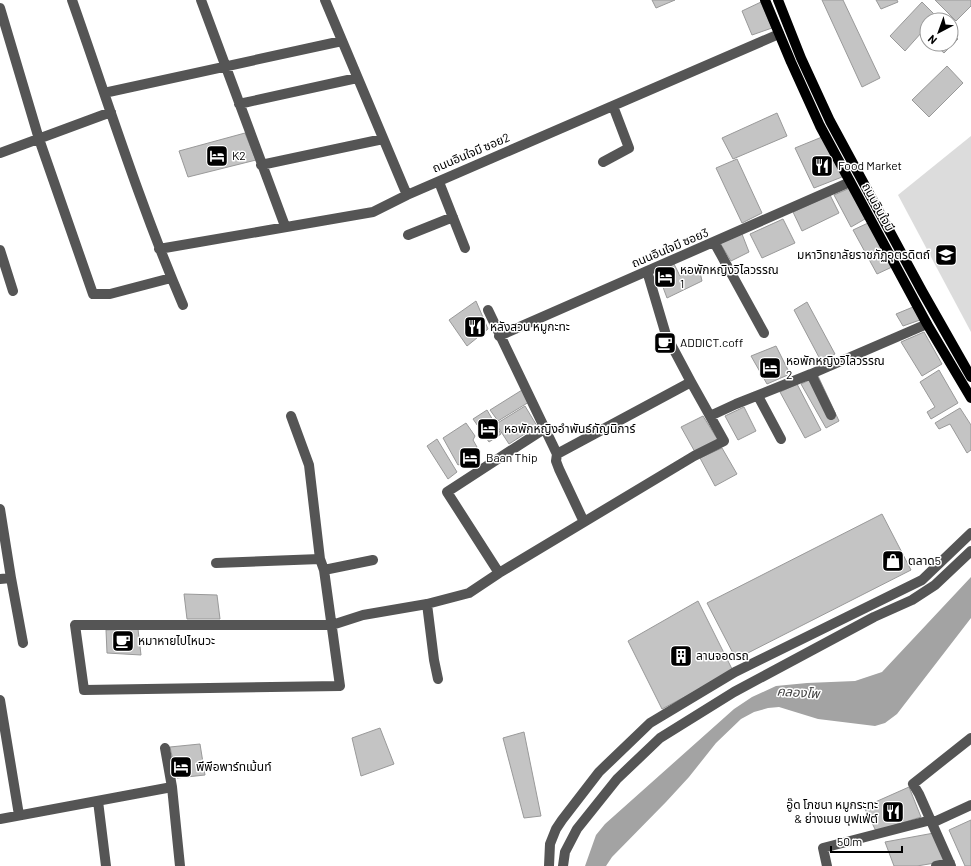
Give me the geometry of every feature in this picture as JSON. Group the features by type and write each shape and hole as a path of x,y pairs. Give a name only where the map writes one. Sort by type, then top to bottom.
{"main road":[{"name":"ถนนอินใจมี","path":"766,0 820,126 927,324 971,398"},
{"name":"ถนนอินใจมี","path":"778,0 830,121 922,291 971,377"},
{"path":"780,34 790,29"}],"street":[{"path":"72,0 159,248 183,305"},
{"path":"201,0 261,165 285,226"},
{"path":"325,0 407,195"},
{"path":"0,8 39,139 93,294 110,294 172,278"},
{"name":"ถนนอินใจมี ซอย2","path":"159,248 373,212 407,195 780,34"},
{"path":"104,93 342,40"},
{"path":"239,104 358,78"},
{"path":"603,162 629,148 613,106"},
{"path":"0,153 111,112"},
{"path":"261,165 383,139"},
{"path":"439,182 466,248"},
{"name":"ถนนอินใจมี ซอย3","path":"499,336 850,182"},
{"path":"408,235 453,217"},
{"path":"714,242 764,333"},
{"path":"0,250 13,292"},
{"path":"291,416 309,465 320,559 324,570 332,625 340,686 84,690 75,625 332,625 363,615 427,604 469,593 499,572 694,456 724,441 666,335 647,271"},
{"path":"488,310 499,336 557,454 556,461 559,469 584,522"},
{"path":"710,416 927,324"},
{"path":"811,374 831,415"},
{"path":"557,454 691,382"},
{"path":"758,396 781,439"},
{"path":"499,572 447,492 544,429"},
{"path":"0,509 23,643"},
{"path":"549,866 550,844 556,829 562,820 599,772 650,723 735,672 922,580 971,534"},
{"path":"563,866 565,852 577,829 617,779 660,738 734,692 874,617 912,600 935,585 971,551"},
{"path":"216,563 320,559"},
{"path":"324,570 373,560"},
{"path":"0,579 11,578"},
{"path":"427,604 434,660 438,679"},
{"path":"0,700 19,815"},
{"path":"650,723 660,738"},
{"path":"936,866 950,864 914,784 971,738"},
{"path":"165,748 172,787 180,866"},
{"path":"0,819 172,787"},
{"path":"98,801 106,866"},
{"path":"827,866 823,848 932,822 971,805"},
{"path":"562,820 577,829"}],"shaded area":[{"path":"971,136 971,332 898,195"}],"water":[{"name":"คลองโพ","path":"971,577 971,618 897,714 885,723 875,726 818,719 779,707 754,712 741,719 716,743 689,777 612,857 606,866 585,866 596,835 605,824 734,709 752,697 776,686 855,681 882,672"}],"building":[{"path":"652,0 675,0 656,8"},
{"path":"822,0 843,0 880,78 862,87"},
{"path":"876,0 897,0 898,2 881,9"},
{"path":"935,0 971,0 971,6 959,18 959,12 947,12"},
{"path":"761,2 772,28 752,35 742,11"},
{"path":"922,2 932,12 919,12 919,35 905,51 890,36"},
{"path":"947,66 963,83 929,117 912,100"},
{"path":"777,113 787,136 733,159 722,138"},
{"name":"K2","path":"245,133 256,160 188,177 179,151"},
{"path":"822,137 842,177 814,188 795,148"},
{"path":"737,159 762,213 742,223 716,168"},
{"path":"850,188 865,219 851,227 834,195"},
{"path":"830,195 839,213 802,231 793,212"},
{"path":"783,219 795,243 762,258 750,234"},
{"path":"868,223 892,267 877,274 853,230"},
{"path":"742,234 749,252 731,261 720,243"},
{"path":"674,264 680,276 699,268 702,281 667,298 657,271"},
{"path":"476,301 488,329 467,346 449,320"},
{"path":"807,302 835,354 821,361 794,310"},
{"path":"913,307 920,320 903,326 896,314"},
{"path":"924,332 942,364 922,376 901,342"},
{"path":"776,346 790,374 767,384 751,356"},
{"path":"939,370 958,403 931,419 927,412 935,407 920,382"},
{"path":"818,376 839,421 826,428 801,384"},
{"path":"797,384 821,430 805,438 780,392"},
{"path":"522,390 529,402 498,421 490,410"},
{"path":"525,406 537,426 509,444 496,424"},
{"path":"744,407 756,431 738,440 725,416"},
{"path":"960,408 971,425 971,450 967,453 950,424 939,429 935,423"},
{"name":"หอพักหญิงอำพันธ์กัญนิการ์","path":"487,410 501,434 489,442 473,419"},
{"path":"703,416 718,440 695,452 681,427"},
{"path":"466,423 475,436 473,440 477,447 471,451 475,456 458,465 443,438"},
{"path":"437,439 457,472 448,479 427,446"},
{"path":"722,448 737,474 715,486 700,458"},
{"path":"882,514 911,570 736,659 707,603"},
{"path":"184,594 217,595 220,619 187,619"},
{"name":"ลานจอดรถ","path":"698,601 733,671 662,709 628,641"},
{"name":"หมาหายไปไหนวะ","path":"138,629 141,655 107,653 106,630"},
{"path":"380,728 394,764 361,776 352,738"},
{"path":"524,732 541,816 524,818 503,738"},
{"path":"200,744 205,775 177,778 170,747"},
{"name":"อู๊ด โภชนา หมูกระทะ & ย่างเนย บุฟเฟ่ต์","path":"909,787 921,817 876,831 864,807"},
{"path":"971,820 971,866 965,866 949,830"},
{"path":"934,833 947,861 917,866 894,866 885,842"}],"place":[{"name":"K2","path":"217,156"},
{"name":"Food Market","path":"822,166"},
{"name":"มหาวิทยาลัยราชภัฏอุตรดิตถ์","path":"946,255"},
{"name":"หอพักหญิงวิไลวรรณ 1","path":"665,277"},
{"name":"หลังสวน หมูกะทะ","path":"475,327"},
{"name":"ADDICT.coff","path":"665,343"},
{"name":"หอพักหญิงวิไลวรรณ 2","path":"770,368"},
{"name":"หอพักหญิงอำพันธ์กัญนิการ์","path":"488,429"},
{"name":"Baan Thip","path":"470,458"},
{"name":"ตลาด5","path":"893,561"},
{"name":"หมาหายไปไหนวะ","path":"123,641"},
{"name":"ลานจอดรถ","path":"681,656"},
{"name":"พีพีอพาร์ทเม้นท์","path":"181,767"},
{"name":"อู๊ด โภชนา หมูกระทะ & ย่างเนย บุฟเฟ่ต์","path":"893,812"}]}
